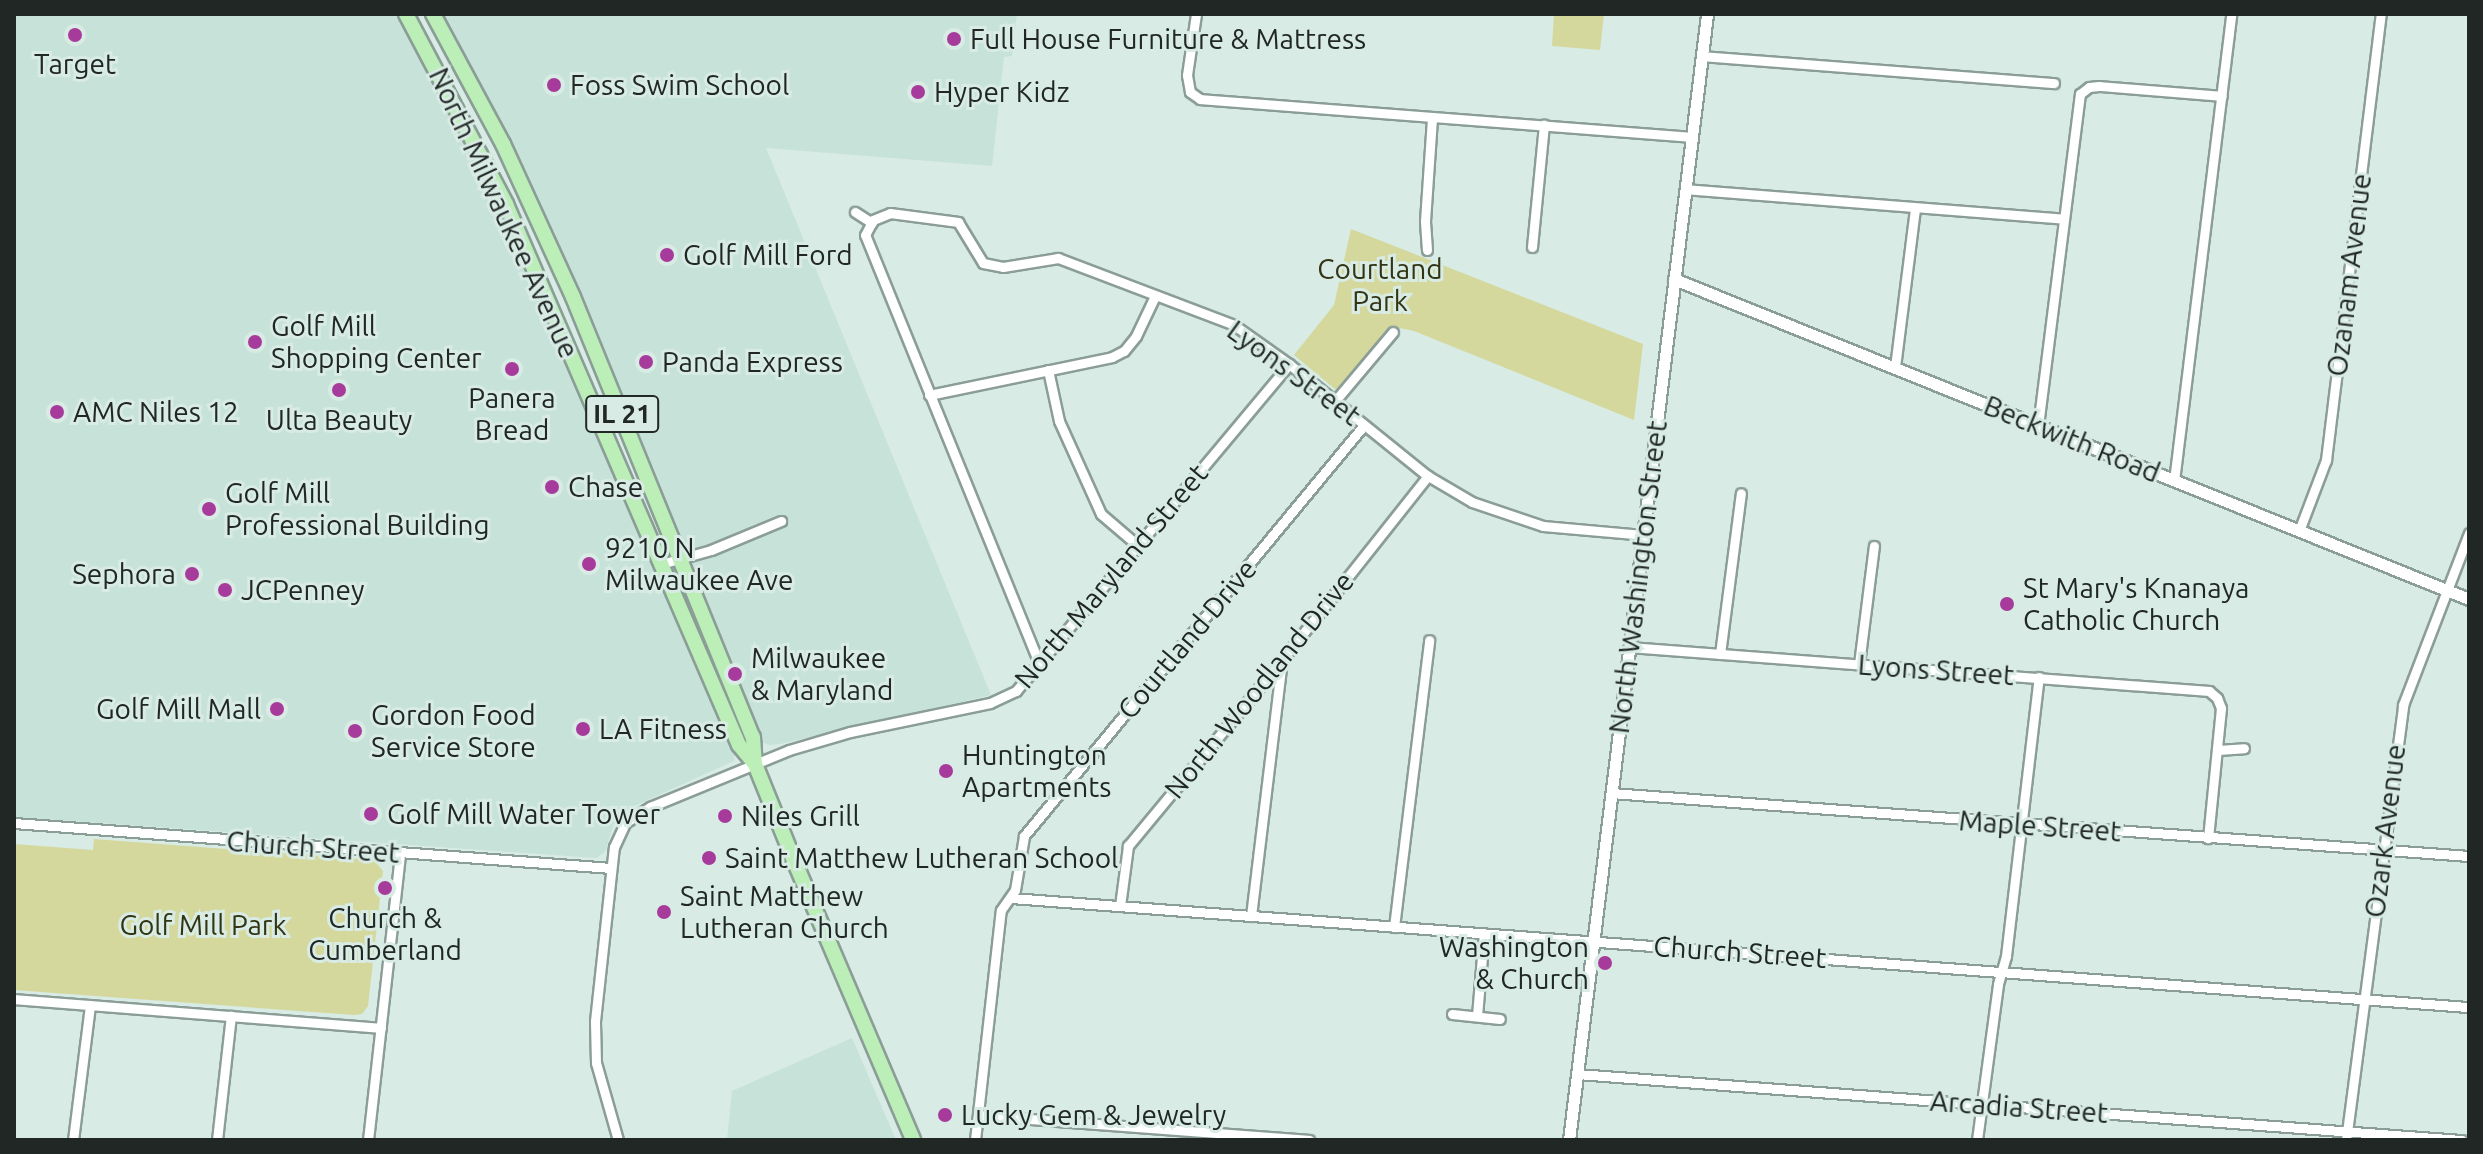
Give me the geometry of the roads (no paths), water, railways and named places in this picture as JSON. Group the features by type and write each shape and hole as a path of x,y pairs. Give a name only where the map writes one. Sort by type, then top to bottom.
{"main road":[{"name":"North Milwaukee Avenue","path":"406,14 506,204 739,745 755,764 913,1140"},
{"name":"North Milwaukee Avenue","path":"433,14 497,132 549,240 753,737 755,764"}],"street":[{"path":"1196,14 1187,75 1190,92 1200,99 1692,137"},
{"name":"North Washington Street","path":"1569,1140 1707,14"},
{"path":"2174,481 2231,14"},
{"name":"Ozanam Avenue","path":"2299,531 2326,460 2381,14"},
{"path":"1702,56 2054,83"},
{"path":"2038,426 2078,102 2083,90 2099,86 2222,96"},
{"path":"1427,250 1425,221 1432,117"},
{"path":"1532,247 1544,125"},
{"path":"1685,189 2063,219"},
{"path":"1895,367 1915,208"},
{"path":"855,212 872,223 865,235 1039,663"},
{"name":"Lyons Street","path":"872,223 890,213 958,222 983,263 1003,267 1058,258 1234,325 1289,364 1451,493 1526,522 1643,535"},
{"name":"Beckwith Road","path":"1674,279 2469,599"},
{"path":"929,395 1112,357 1124,351 1136,336 1155,296"},
{"path":"1335,401 1393,332"},
{"name":"North Maryland Street","path":"618,1140 596,1063 596,1007 611,868 618,834 636,815 755,764 850,732 999,700 1016,691 1289,364"},
{"path":"1048,370 1059,421 1101,514 1136,544"},
{"name":"Courtland Drive","path":"975,1140 1001,910 1011,898 1024,836 1364,425"},
{"name":"North Woodland Drive","path":"1120,906 1128,846 1282,660 1428,476"},
{"path":"1720,654 1741,493"},
{"path":"661,564 679,561 781,521"},
{"name":"Ozark Avenue","path":"2347,1136 2403,705 2410,680 2469,533"},
{"path":"1859,664 1874,546"},
{"path":"1394,927 1429,640"},
{"name":"Lyons Street","path":"1629,647 2199,688 2217,698 2221,720 2218,750"},
{"path":"1251,916 1282,660"},
{"path":"1977,1140 2039,677"},
{"path":"2208,838 2218,750 2244,748"},
{"name":"Maple Street","path":"1611,793 2469,856"},
{"name":"Church Street","path":"14,823 611,868"},
{"path":"368,1140 400,853"},
{"name":"Church Street","path":"1011,898 2469,1007"},
{"path":"1477,1016 1484,933"},
{"path":"14,999 381,1028"},
{"path":"73,1140 90,1005"},
{"path":"1452,1014 1500,1019"},
{"path":"217,1140 231,1016"},
{"name":"Arcadia Street","path":"1577,1074 1982,1104 2347,1136 2462,1140"},
{"path":"978,1115 1309,1140"}],"place":[{"name":"Target","path":"75,35"},
{"name":"Full House Furniture & Mattress","path":"954,39"},
{"name":"Foss Swim School","path":"554,85"},
{"name":"Hyper Kidz","path":"918,92"},
{"name":"Golf Mill Ford","path":"667,255"},
{"name":"Golf Mill Shopping Center","path":"255,342"},
{"name":"Panda Express","path":"646,362"},
{"name":"Panera Bread","path":"512,369"},
{"name":"Ulta Beauty","path":"339,390"},
{"name":"AMC Niles 12","path":"57,412"},
{"name":"Chase","path":"552,487"},
{"name":"Golf Mill Professional Building","path":"209,509"},
{"name":"9210 N Milwaukee Ave","path":"589,564"},
{"name":"Sephora","path":"192,574"},
{"name":"JCPenney","path":"225,590"},
{"name":"St Mary's Knanaya Catholic Church","path":"2007,604"},
{"name":"Milwaukee & Maryland","path":"735,674"},
{"name":"Golf Mill Mall","path":"277,709"},
{"name":"LA Fitness","path":"583,729"},
{"name":"Gordon Food Service Store","path":"355,731"},
{"name":"Huntington Apartments","path":"946,771"},
{"name":"Golf Mill Water Tower","path":"371,814"},
{"name":"Niles Grill","path":"725,816"},
{"name":"Saint Matthew Lutheran School","path":"709,858"},
{"name":"Church & Cumberland","path":"385,888"},
{"name":"Saint Matthew Lutheran Church","path":"664,912"},
{"name":"Washington & Church","path":"1605,963"},
{"name":"Lucky Gem & Jewelry","path":"945,1115"}],"park label":[{"name":"Courtland Park","path":"1380,285"},
{"name":"Golf Mill Park","path":"203,925"}]}
